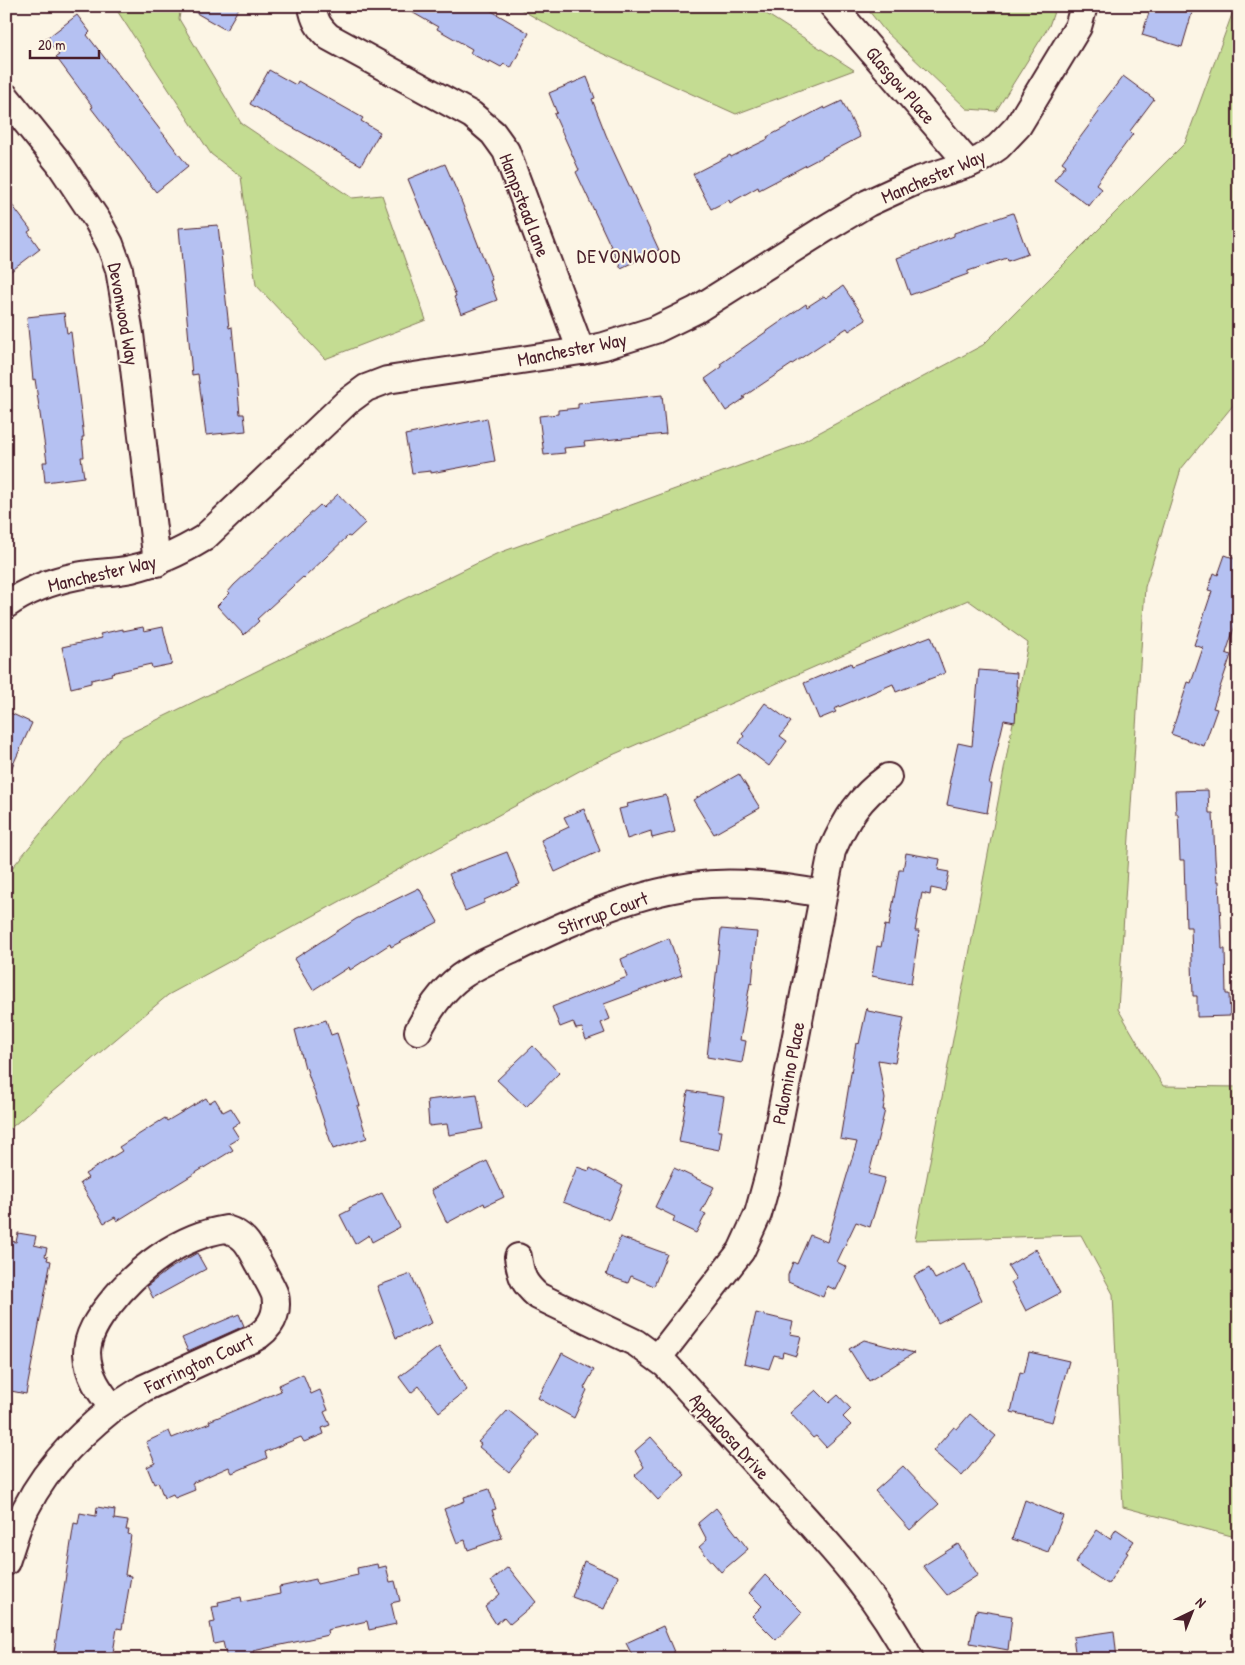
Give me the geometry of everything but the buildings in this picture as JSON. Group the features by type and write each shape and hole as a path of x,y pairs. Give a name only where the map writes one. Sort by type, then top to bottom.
{"street":[{"name":"Hampstead Lane","path":"312,6 314,17 321,30 329,37 472,114 493,133 506,151 581,351"},
{"name":"Glasgow Place","path":"833,6 969,164"},
{"name":"Manchester Way","path":"6,605 45,585 77,576 129,570 157,562 177,554 204,538 347,402 366,388 387,380 581,351 655,330 696,310 868,203 916,181 982,158 998,147 1018,126 1078,27 1084,6"},
{"name":"Devonwood Way","path":"6,97 59,163 97,220 110,244 119,269 130,334 157,562"},
{"name":"Palomino Place","path":"658,1358 741,1251 758,1214 769,1174 832,851 843,825 859,803 888,778"},
{"name":"Stirrup Court","path":"418,1031 440,997 465,973 530,941 614,905 648,894 692,886 736,883 780,886 823,894"},
{"name":"Farrington Court","path":"6,1562 18,1525 36,1490 59,1458 86,1429 113,1408 144,1388 255,1338 266,1330 274,1318 276,1304 274,1293 246,1241 237,1232 226,1229 214,1230 176,1246 148,1265 122,1288 101,1315 91,1334 87,1352 89,1370 96,1387 113,1408"},
{"name":"Appaloosa Drive","path":"518,1257 521,1275 526,1286 538,1296 636,1343 658,1358 846,1562 876,1601 910,1659"}],"green space":[{"path":"114,6 181,6 179,19 241,123 352,198 382,195 426,320 325,359 256,285 241,177 211,154"},
{"path":"515,6 754,6 854,70 736,114 579,43"},
{"path":"865,6 1056,6 1049,26 996,111 967,109 884,30"},
{"path":"1235,6 1239,6 1239,398 1181,469 1145,587 1118,1009 1163,1086 1239,1087 1239,1538 1123,1507 1113,1294 1081,1235 915,1240 1028,643 968,600 594,763 168,995 6,1132 6,875 120,738 496,554 794,446 983,345 1185,143"}],"district":[{"name":"DEVONWOOD","path":"629,255"}]}
